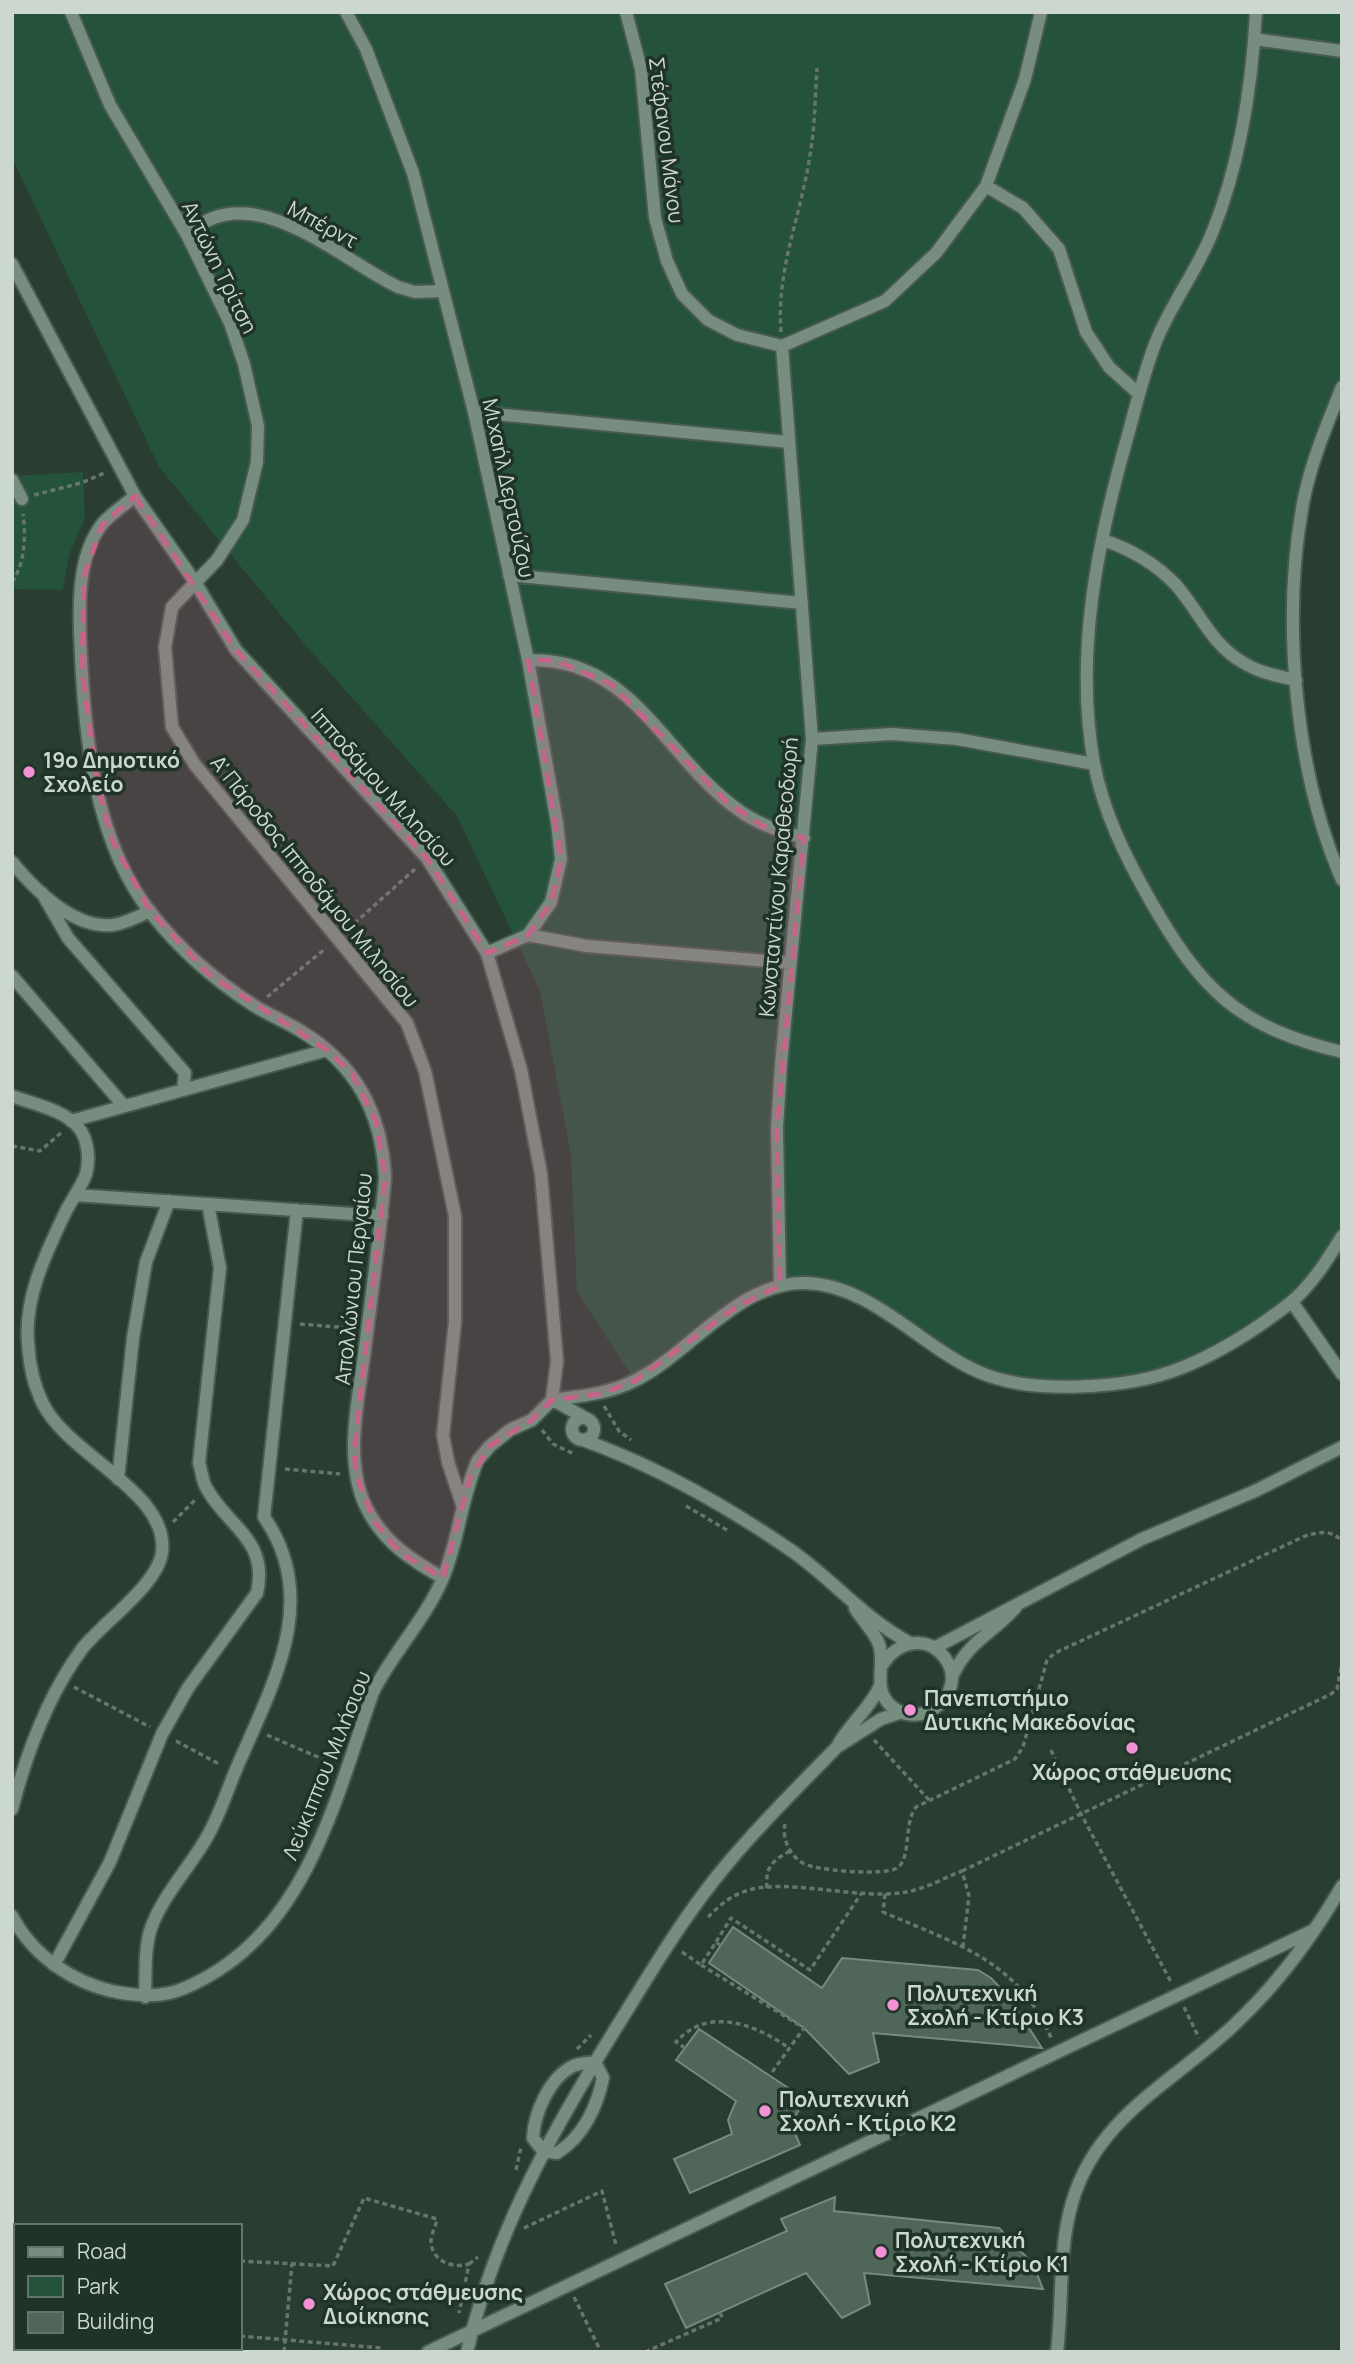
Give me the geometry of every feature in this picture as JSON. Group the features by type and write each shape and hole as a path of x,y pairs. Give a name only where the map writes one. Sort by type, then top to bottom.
{"street":[{"name":"Αντώνη Τρίτση","path":"71,12 110,105 133,148 187,235 230,323 244,364 258,426 257,461 243,520 218,560 195,582"},
{"name":"Μιχαήλ Δερτούζου","path":"346,12 366,49 413,173 474,412 528,660 561,859 551,902 528,935"},
{"name":"Στέφανου Μάνου","path":"626,12 641,69 655,218 667,261 682,294 708,320 737,335 782,346"},
{"path":"782,346 885,301 936,253 986,186 1025,79 1041,12"},
{"path":"1256,12 1249,88 1237,151 1212,233 1156,342 1139,394 1103,540 1088,632 1088,697 1094,764 1108,814 1135,874 1182,956 1213,993 1266,1027 1301,1042 1342,1052"},
{"path":"1254,39 1342,51"},
{"path":"986,186 1023,208 1059,249 1086,332 1109,367 1139,394"},
{"name":"Μπέρντ","path":"187,235 199,224 219,215 232,212 252,213 281,222 398,287 415,292 442,291"},
{"name":"Ιπποδάμου Μιλησίου","path":"12,264 135,496 195,582 236,650 427,858 487,953 521,1070 541,1174 556,1350 552,1400"},
{"name":"Κωνσταντίνου Καραθεοδωρή","path":"780,1286 777,1128 812,739 782,346"},
{"path":"1342,387 1319,444 1304,496 1296,548 1292,606 1296,680 1317,806 1342,880"},
{"path":"474,412 789,442"},
{"path":"12,480 22,499"},
{"name":"Απολλώνιου Περγαίου","path":"135,496 111,515 92,539 83,584 80,647 89,737 105,818 126,873 149,911 186,954 209,975 327,1050 352,1074 376,1122 384,1147 385,1178 354,1451 356,1475 365,1505 387,1537 401,1553 443,1578"},
{"path":"1103,540 1122,546 1158,569 1177,587 1218,642 1242,663 1266,673 1296,680"},
{"path":"509,575 803,603"},
{"name":"Α' Πάροδος Ιπποδάμου Μιλησίου","path":"195,582 172,607 165,647 172,727 195,765 270,860 394,1005 407,1023 425,1070 455,1216 455,1322 443,1435 447,1462 463,1504"},
{"path":"528,660 555,660 611,684 628,695 682,759 728,803 763,825 804,838"},
{"path":"812,739 892,734 957,739 1094,764"},
{"path":"12,862 42,893 76,917 92,924 114,925 149,911"},
{"path":"42,893 68,938 186,1073 183,1090"},
{"path":"487,953 528,935 587,946 790,963"},
{"path":"12,976 124,1106"},
{"path":"71,1121 327,1050"},
{"path":"12,1096 71,1121 85,1138 88,1155 86,1174 38,1276 29,1309 27,1342 43,1405 78,1446 118,1479 157,1518 162,1534 162,1554 153,1574 82,1650 63,1681 41,1725 12,1809"},
{"path":"75,1195 382,1216"},
{"path":"118,1479 133,1338 146,1262 169,1201"},
{"path":"54,1965 110,1862 162,1734 188,1688 257,1593 261,1578 252,1544 206,1489 200,1463 220,1268 208,1204"},
{"path":"145,1997 151,1930 209,1836 254,1729 282,1655 290,1623 292,1596 287,1556 264,1517 297,1210"},
{"path":"552,1400 600,1394 635,1381 738,1306 780,1286 807,1283 832,1287 862,1300 934,1348 980,1373 1033,1385 1075,1388 1126,1382 1179,1369 1214,1352 1292,1302 1327,1261 1342,1236"},
{"path":"1292,1302 1342,1374"},
{"path":"552,1400 592,1424 624,1455"},
{"path":"552,1400 574,1436 624,1455 727,1511 791,1551 827,1578 853,1604 910,1643 934,1647 943,1655 952,1677"},
{"name":"Λεύκιππου Μιλήσιου","path":"12,1916 20,1931 54,1965 71,1978 99,1988 145,1997 164,1996 206,1978 231,1962 276,1917 317,1847 382,1673 430,1606 443,1578 478,1460 510,1430 532,1420 552,1400"},
{"path":"572,1431 579,1419 592,1424"},
{"path":"583,1440 591,1437 592,1424"},
{"path":"934,1647 1142,1539 1255,1491 1342,1447"},
{"path":"467,2352 501,2244 543,2151 681,1923 751,1836 838,1747 845,1734 870,1706 880,1686 883,1664 878,1642 853,1604"},
{"path":"838,1747 881,1719 902,1712 926,1714 936,1709 945,1700 961,1657 1001,1623 1016,1606"},
{"path":"883,1664 899,1647 910,1643"},
{"path":"880,1686 884,1697 902,1712"},
{"path":"1057,2352 1065,2235 1072,2202 1092,2156 1117,2122 1142,2098 1206,2050 1266,1993 1342,1886"},
{"path":"428,2352 1311,1931"},
{"path":"595,2062 603,2078 588,2119 571,2144 557,2153 543,2151 533,2138 534,2120 547,2094 574,2065 595,2062"}],"path":[{"path":"782,346 778,301 783,267 810,156 817,68"},
{"path":"12,582 21,564 26,532 22,499 81,483 120,467"},
{"path":"12,1146 40,1151 51,1144 71,1121"},
{"path":"285,1322 368,1329"},
{"path":"532,1420 553,1444 582,1458"},
{"path":"270,1467 356,1475"},
{"path":"162,1534 206,1489"},
{"path":"676,1501 728,1531"},
{"path":"788,1820 784,1826 790,1851 801,1863 814,1867 880,1872 896,1869 905,1859 910,1815 929,1800 1015,1759 1023,1747 1047,1660 1055,1653 1305,1536 1322,1531 1336,1535 1342,1541"},
{"path":"1336,1535 1342,1532"},
{"path":"704,1921 723,1903 743,1891 767,1888 886,1894 906,1892 962,1871 1331,1694 1337,1689 1342,1662"},
{"path":"63,1681 235,1772"},
{"path":"254,1729 345,1768"},
{"path":"864,1729 929,1800"},
{"path":"1051,1751 1081,1814 1206,2050"},
{"path":"767,1888 766,1871 772,1861 790,1851"},
{"path":"962,1871 968,1896 963,1946"},
{"path":"701,1965 731,1919 810,1970 861,1894"},
{"path":"886,1894 883,1912 963,1946 1001,1968 1026,1995 1045,2023 1057,2052"},
{"path":"675,1963 689,1942"},
{"path":"716,1942 721,1946"},
{"path":"682,1952 804,2028 770,2076"},
{"path":"685,2048 676,2042 686,2031 700,2022 720,2021 759,2028 789,2048"},
{"path":"523,2229 602,2191 620,2261"},
{"path":"242,2261 333,2266 363,2198 437,2219 431,2242 435,2255 443,2263 460,2267 468,2264 455,2339"},
{"path":"284,2352 292,2264"},
{"path":"568,2286 601,2352"},
{"path":"645,2352 722,2318 720,2312"},
{"path":"242,2336 382,2348 383,2352"}],"highlighted area":[{"path":"135,496 236,650 427,858 487,953 528,935 551,902 561,859 528,660 555,660 611,684 728,803 763,826 804,838 777,1128 780,1286 738,1306 635,1381 600,1394 552,1400 532,1420 490,1446 470,1478 443,1578 401,1554 375,1523 356,1475 354,1451 385,1178 376,1122 352,1074 327,1050 209,975 150,911 112,840 98,788 82,673 84,575 102,525"}],"green space":[{"path":"12,12 1342,12 1342,387 1319,444 1292,606 1303,737 1342,880 1342,1236 1292,1302 1179,1369 1075,1388 980,1373 862,1300 807,1283 738,1306 635,1381 577,1292 571,1155 540,991 457,816 307,647 159,467 12,158"},
{"path":"83,472 85,518 69,555 63,590 12,589 12,476"}],"building":[{"name":"Πολυτεχνική Σχολή - Κτίριο Κ3","path":"733,1927 822,1988 842,1958 978,1970 991,1978 1008,1996 1042,2048 873,2033 879,2062 849,2074 804,2028 709,1963"},
{"name":"Πολυτεχνική Σχολή - Κτίριο Κ2","path":"699,2029 805,2099 791,2124 800,2145 690,2193 674,2159 732,2134 728,2120 736,2101 676,2060"},
{"name":"Πολυτεχνική Σχολή - Κτίριο Κ1","path":"835,2197 834,2211 999,2228 1033,2264 1043,2289 864,2273 870,2304 842,2318 806,2273 686,2328 665,2284 787,2231 781,2219"}],"place":[{"name":"19ο Δημοτικό Σχολείο","path":"29,772"},
{"name":"Πανεπιστήμιο Δυτικής Μακεδονίας","path":"910,1710"},
{"name":"Χώρος στάθμευσης","path":"1132,1748"},
{"name":"Πολυτεχνική Σχολή - Κτίριο Κ3","path":"893,2005"},
{"name":"Πολυτεχνική Σχολή - Κτίριο Κ2","path":"765,2111"},
{"name":"Πολυτεχνική Σχολή - Κτίριο Κ1","path":"881,2252"},
{"name":"Χώρος στάθμευσης Διοίκησης","path":"309,2304"}]}
